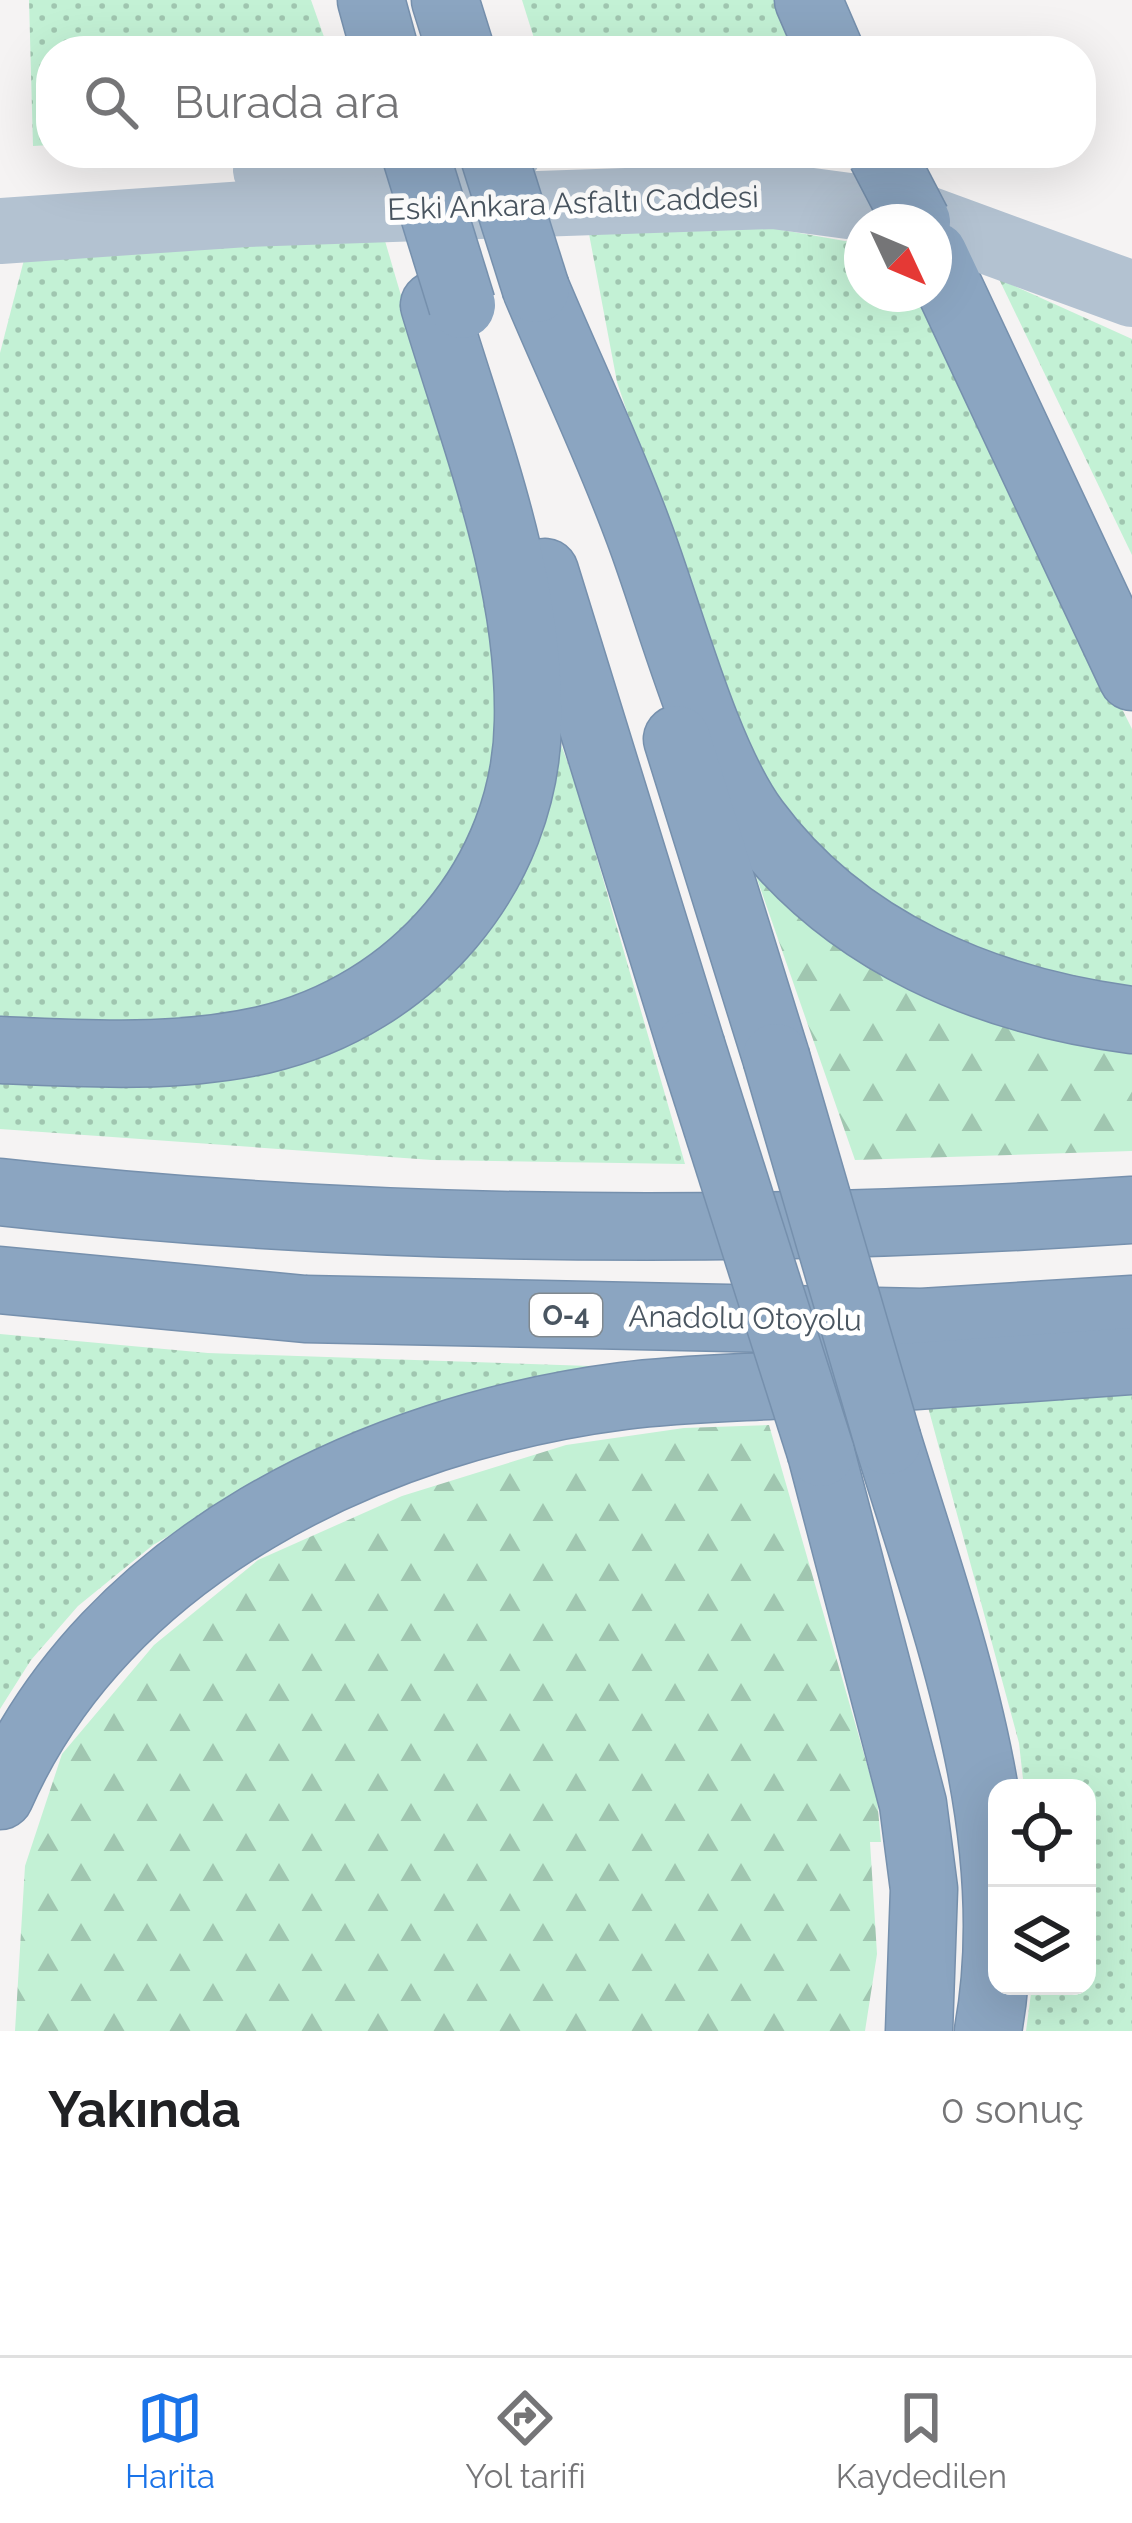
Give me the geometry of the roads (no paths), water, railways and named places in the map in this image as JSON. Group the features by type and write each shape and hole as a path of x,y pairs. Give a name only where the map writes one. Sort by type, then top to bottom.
{"highway":[{"path":"371,0 381,36"},
{"path":"445,0 456,36"},
{"path":"808,0 824,36"},
{"path":"409,168 448,305 821,1453 914,1804 924,1888 919,2031"},
{"path":"0,1050 161,1052 268,1039 332,1016 431,952 484,878 518,803 529,724 525,664 510,559 418,168"},
{"path":"498,168 776,1057 954,1654 991,1829 995,1990 988,2031"},
{"path":"889,168 908,204"},
{"path":"536,290 638,529 724,762 753,820 842,909 935,968 1060,1011 1132,1020"},
{"path":"952,291 1132,677"},
{"path":"0,1192 386,1220 672,1226 928,1223 1132,1210"},
{"name":"Anadolu Otoyolu","path":"0,1280 305,1309 922,1322 1132,1309"},
{"path":"0,1796 50,1703 145,1598 207,1548 288,1502 380,1461 514,1418 623,1396 1132,1361"}],"main road":[{"name":"Eski Ankara Asfaltı Caddesi","path":"0,190 302,168"},
{"name":"Eski Ankara Asfaltı Caddesi","path":"846,168 976,192 1132,245"},
{"name":"Eski Ankara Asfaltı Caddesi","path":"0,231 246,214 775,196 916,215 1132,294"}]}
